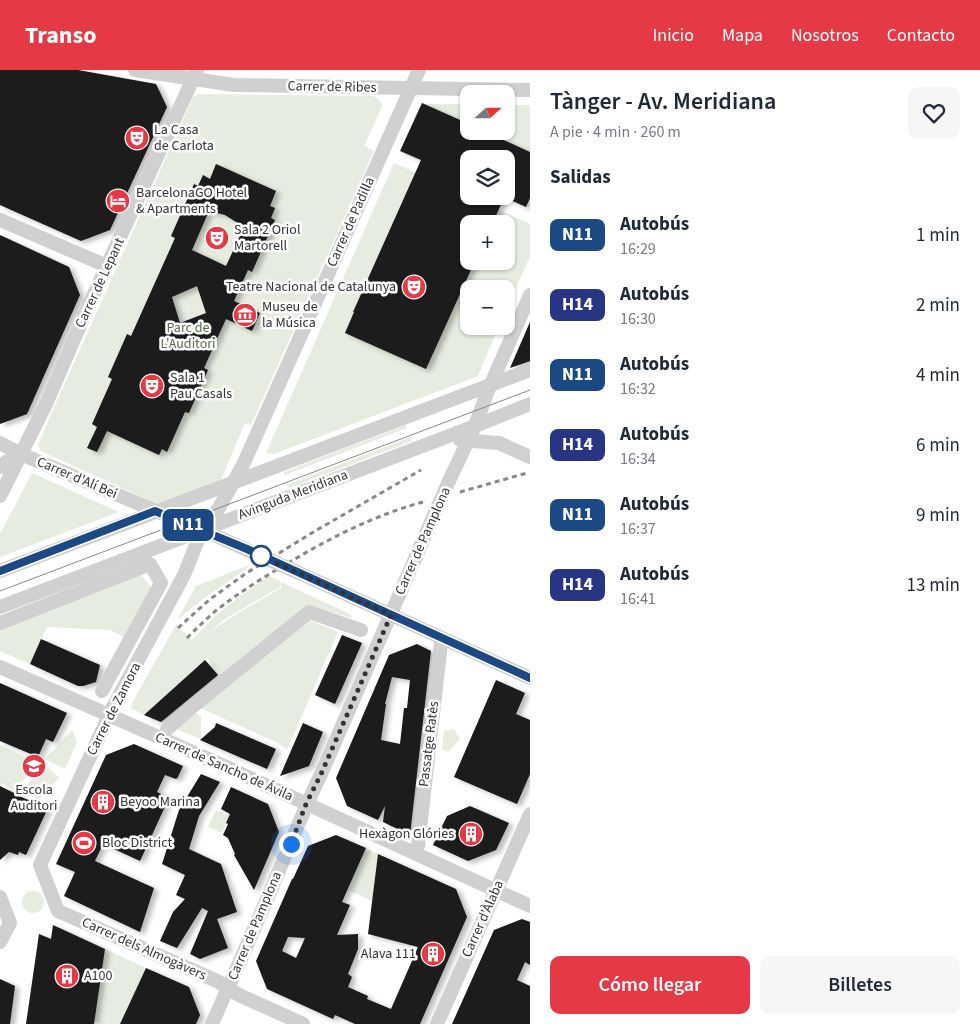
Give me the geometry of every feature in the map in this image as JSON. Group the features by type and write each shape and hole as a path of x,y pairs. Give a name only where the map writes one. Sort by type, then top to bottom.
{"street":[{"name":"Carrer de Ribes","path":"135,70 196,74 234,85 530,90"},
{"path":"176,70 196,74"},
{"name":"Carrer de Padilla","path":"203,530 243,465 419,70"},
{"name":"Carrer de Lepant","path":"0,496 46,404 196,74"},
{"path":"0,220 108,266"},
{"name":"Carrer de Pamplona","path":"212,1024 290,846 306,804 321,774 449,481 478,422 490,386 530,295"},
{"path":"0,571 530,370"},
{"name":"Avinguda Meridiana","path":"0,606 442,439 478,422 530,404"},
{"path":"478,422 483,430 499,443 530,457"},
{"path":"442,439 499,443"},
{"name":"Carrer d'Alí Bei","path":"0,443 21,454 203,530 530,678"},
{"path":"0,467 21,454"},
{"name":"Carrer de Zamora","path":"50,890 40,865 109,715 184,575 203,530"},
{"path":"0,622 150,564 161,583 102,691"},
{"path":"167,729 309,612 361,630"},
{"name":"Passatge Ratès","path":"418,846 441,643"},
{"name":"Carrer de Sancho de Ávila","path":"0,667 530,906"},
{"name":"Carrer d'Àlaba","path":"437,1024 530,814"},
{"name":"Carrer dels Almogàvers","path":"50,890 58,911 217,981 248,1000 303,1024"},
{"path":"0,898 10,923 0,942"}],"green space":[{"name":"Parc de L'Auditori","path":"198,94 373,96 379,100 382,107 364,146 374,151 251,425 245,423 221,480 164,503 157,504 45,453 41,451 38,445 193,97"},
{"path":"423,104 460,104 460,120"},
{"path":"515,105 530,105 530,152 504,140 515,140"},
{"path":"394,163 460,193 460,205 488,205 510,215 460,215 460,270 515,270 515,217 530,224 530,256 515,290 515,280 460,280 460,335 495,335 478,376 274,454 266,453"},
{"path":"406,425 407,428 285,475 284,472"},
{"path":"411,437 412,441 289,488 288,484"},
{"path":"32,473 119,512 0,557 0,534"},
{"path":"247,566 249,567 204,598 177,620 196,586"},
{"path":"140,574 151,587 128,639 110,630 47,627 30,664 0,651 0,627"},
{"path":"269,576 280,581 280,587 225,619 204,636 281,588 281,582 350,614 352,618 311,606 224,676 207,658 144,715 133,709 131,710 132,703 176,625 192,640 215,616"},
{"path":"307,619 338,632 287,750 278,743 198,707"},
{"path":"193,711 201,717 201,739 174,728"},
{"path":"454,729 460,739 448,752 442,749 444,731"},
{"path":"72,730 77,742 65,769 45,759"},
{"path":"0,745 39,763 14,790 0,783"},
{"path":"45,765 59,778 38,800 24,788"},
{"path":"216,810 229,816 222,833 208,827"},
{"path":"366,849 378,854 372,901 348,890"},
{"path":"33,891 41,894 44,902 41,910 33,913 25,910 22,902 25,894"},
{"path":"105,949 146,968 120,1024 101,1024 94,1021"}],"building":[{"path":"0,70 78,70 156,84 167,107 110,230 81,241 0,205"},
{"name":"Teatre Nacional de Catalunya","path":"422,103 460,120 460,140 504,140 530,152 530,198 526,207 515,202 515,150 460,150 460,205 501,205 496,215 460,215 460,270 471,270 466,280 460,280 460,294 426,369 345,333 421,160 400,151"},
{"path":"216,164 276,191 270,206 275,208 271,218 275,220 252,272 248,270 234,301 260,313 252,331 226,319 204,368 208,370 189,413 185,412 167,452 162,449 159,455 107,431 97,452 87,448 97,427 92,424 112,379 108,377 127,334 131,336 175,238 171,236 194,184 198,186 203,175 210,179","holes":["209,211 225,215 244,227 226,266 192,250","197,286 206,313 180,323 172,297"]},
{"path":"0,235 69,267 80,295 27,414 0,424"},
{"path":"530,322 530,361 510,368"},
{"path":"342,635 362,643 335,704 315,695"},
{"path":"41,639 100,665 96,682 78,686 30,664"},
{"path":"417,644 431,651 410,835 383,822 385,806 378,820 347,806 336,778 389,655","holes":["392,677 410,680 407,708 404,708 400,744 381,740 385,704"]},
{"path":"205,660 218,675 161,722 144,715"},
{"path":"496,680 525,693 516,714 530,720 530,774 517,804 454,777"},
{"path":"0,683 67,713 53,742 46,739 38,757 0,741"},
{"path":"216,723 276,749 267,769 200,740 215,727"},
{"path":"303,723 323,732 309,766 280,776"},
{"path":"134,744 183,766 177,779 165,775 157,792 169,798 140,861 103,844 95,861 154,888 140,932 64,896 75,872 56,864 106,755"},
{"path":"201,774 220,782 199,816 189,849 221,864 237,912 217,919 228,948 200,959 190,954 208,911 202,908 177,948 160,941 173,912 185,899 176,895 185,875 162,864 179,810"},
{"path":"0,786 48,808 26,855 19,852 18,855 9,852 0,860"},
{"path":"231,787 268,804 279,832 254,890 234,855 228,838 223,835 230,814 221,809"},
{"name":"Hexàgon Glóries","path":"470,806 509,823 496,850 468,861 433,845 447,816"},
{"path":"336,835 366,848 342,902 350,905 337,935 358,934 358,949 348,974 352,977 348,987 368,996 367,999 391,1009 418,947 368,934 378,854 456,889 467,917 420,1024 355,1024 335,1015 333,1019 267,989 256,961 308,846","holes":["288,937 305,938 296,958 282,951"]},
{"path":"522,919 530,922 530,965 525,962 517,980 530,986 530,1024 452,1024 494,930"},
{"name":"A100","path":"53,925 105,949 94,1024 26,1024 39,934 51,939"},
{"path":"146,968 189,987 200,1015 196,1024 120,1024"},
{"path":"0,979 15,986 10,1024 0,1024"}],"tram line":[{"path":"0,591 530,390"}],"railway":[{"path":"178,628 209,600 245,574 421,470"},
{"path":"460,492 527,473"},
{"path":"187,638 226,603 261,579 304,554 370,520 423,502"}],"bus line":[{"name":"N11","path":"0,571 155,511 247,549 530,678"}],"place":[{"name":"La Casa de Carlota","path":"137,138"},
{"name":"BarcelonaGO Hotel & Apartments","path":"118,201"},
{"name":"Sala 2 Oriol Martorell","path":"217,238"},
{"name":"Teatre Nacional de Catalunya","path":"414,287"},
{"name":"Museu de la Música","path":"245,315"},
{"name":"Sala 1 Pau Casals","path":"152,386"},
{"name":"Escola Auditori","path":"34,766"},
{"name":"Beyoo Marina","path":"103,802"},
{"name":"Hexàgon Glóries","path":"471,834"},
{"name":"Bloc District","path":"84,843"},
{"name":"Alava 111","path":"433,954"},
{"name":"A100","path":"67,976"}],"route":[{"path":"261,556 391,615 306,804 291,844"}]}
